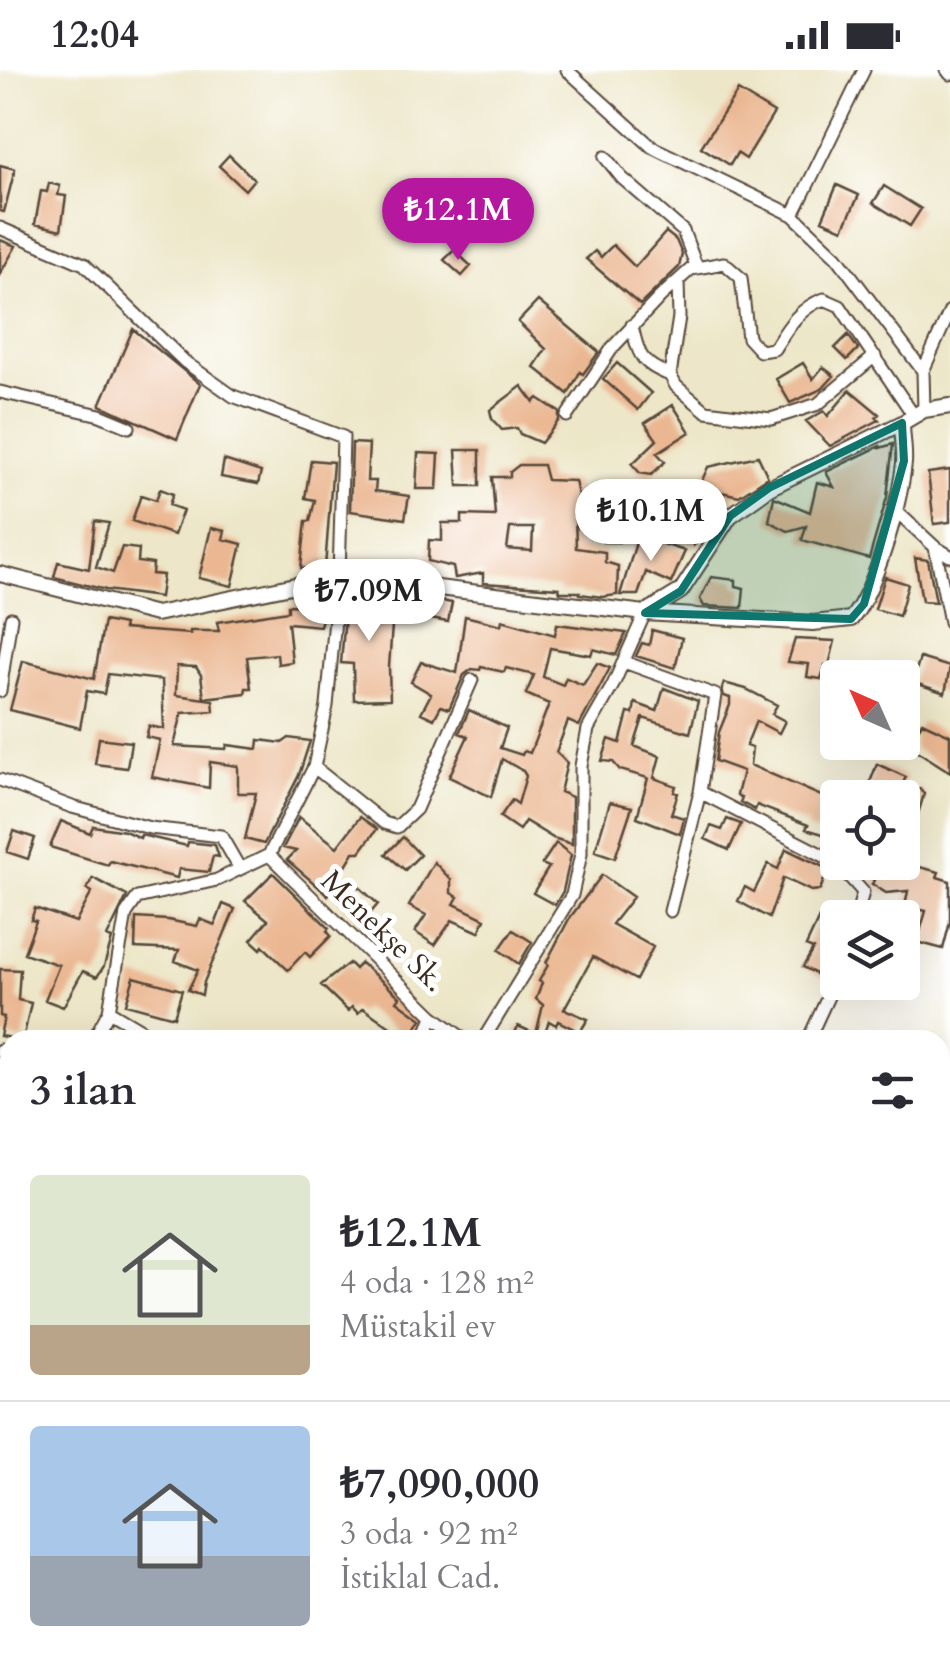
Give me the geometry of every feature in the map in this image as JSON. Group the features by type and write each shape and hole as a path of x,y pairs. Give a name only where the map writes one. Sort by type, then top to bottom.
{"street":[{"path":"567,70 652,146 794,215 837,256 923,370"},
{"path":"794,215 864,70"},
{"path":"605,156 622,178 683,231 697,268"},
{"path":"0,228 84,264 185,362 233,396 343,437 338,576 327,706 314,767 269,855 217,880 136,898 126,914 109,1012 99,1030"},
{"path":"567,416 613,347 632,326 691,269 724,263 740,278 748,338 760,351 774,349 809,304 824,299 840,306 913,416"},
{"path":"670,375 680,317 678,282"},
{"path":"0,574 156,614 338,576 645,613 814,623 851,619 864,604 894,509 923,370 950,311"},
{"path":"632,326 637,349 649,368 670,375 706,411 771,418 818,404 875,356"},
{"path":"0,392 100,415 129,427"},
{"path":"489,1030 572,895 581,854 581,766 588,729 645,613 681,591 730,516 769,488 913,416 950,406"},
{"path":"894,509 950,556"},
{"path":"935,547 950,622"},
{"path":"0,691 12,618"},
{"path":"624,662 715,694 700,792 670,911"},
{"path":"314,767 384,823 397,827 416,809 472,680"},
{"path":"0,780 72,808 150,828 221,836 240,869"},
{"path":"700,792 836,862 863,892 861,900"},
{"name":"Menekşe Sk.","path":"269,855 452,1030"},
{"path":"813,1030 826,1000"},
{"path":"109,1012 140,1030"},
{"path":"428,1030 433,1016"}],"highlighted area":[{"path":"902,423 904,461 864,604 851,619 645,613 681,591 730,516 769,488"}],"building":[{"path":"738,91 774,113 746,159 737,153 730,165 701,147"},
{"path":"229,155 254,179 245,190 219,166"},
{"path":"0,165 15,169 4,212 0,211"},
{"path":"49,183 60,186 58,195 66,196 61,230 35,224 41,191 47,192"},
{"path":"837,185 859,195 843,229 822,220"},
{"path":"884,186 921,209 910,226 873,203"},
{"path":"666,232 676,240 682,254 679,267 640,305 586,259 595,251 601,257 613,245 635,267"},
{"path":"0,240 16,246 0,274"},
{"path":"454,250 471,266 462,276 444,260"},
{"path":"538,301 599,352 583,374 580,372 568,394 534,367 546,349 518,322"},
{"path":"133,329 200,384 177,439 100,405"},
{"path":"848,335 858,349 847,360 835,348"},
{"path":"617,363 651,393 638,410 603,379"},
{"path":"803,363 813,379 823,367 834,376 822,389 790,403 776,379"},
{"path":"522,386 534,402 538,398 559,412 559,420 541,443 520,434 517,428 502,430 492,419 490,410"},
{"path":"850,390 879,414 879,420 830,446 806,421 824,411 828,416"},
{"path":"673,405 690,432 657,453 665,462 651,475 640,473 632,464 657,440 645,423"},
{"path":"352,443 369,444 367,481 376,481 375,491 409,496 405,519 350,511"},
{"path":"893,444 887,497 869,559 802,540 806,526 788,531 769,521 774,497 810,512 817,482 834,487 826,472 880,446"},
{"path":"456,450 480,450 480,486 458,486"},
{"path":"418,453 439,454 437,489 416,489"},
{"path":"758,456 768,477 739,496 699,487 708,467"},
{"path":"224,460 261,472 258,484 221,477"},
{"path":"311,460 333,462 325,568 317,570 301,568 306,521 310,521 315,500 305,498"},
{"path":"519,465 543,465 547,480 575,481 579,500 575,513 576,548 605,552 605,562 618,566 617,595 602,597 560,592 559,588 483,583 483,573 455,578 453,567 428,561 429,540 442,541 442,523 462,523 462,515 495,516 492,477 510,477","holes":["510,528 533,528 532,551 507,549"]},
{"path":"950,470 950,522 934,524 928,473"},
{"path":"160,489 173,494 169,505 183,510 174,535 132,521 141,495 156,500"},
{"path":"648,502 705,509 713,512 713,522 694,545 689,524 645,518"},
{"path":"95,521 109,523 96,567 113,573 122,547 139,549 138,562 153,564 152,574 163,575 160,597 106,590 54,577 58,562 89,569"},
{"path":"604,521 620,527 619,542 603,542"},
{"path":"211,528 225,531 223,539 242,544 232,586 199,578"},
{"path":"638,536 685,551 671,583 646,572 638,595 620,595"},
{"path":"915,558 928,560 936,602 922,601"},
{"path":"711,577 736,580 736,586 744,588 742,608 704,606 700,599"},
{"path":"885,577 908,584 899,616 875,609"},
{"path":"363,593 394,597 390,699 354,700 353,664 341,663 346,605 353,596"},
{"path":"416,596 452,603 448,622 412,616"},
{"path":"288,605 321,607 320,626 288,623 292,662 278,664 277,654 247,657 251,688 246,688 245,693 204,698 196,667 177,666 176,695 213,700 214,711 182,713 174,746 258,749 259,740 310,741 299,775 264,844 245,839 256,793 238,793 238,766 210,762 209,788 152,777 160,740 146,737 149,726 164,729 162,680 108,674 104,694 87,691 80,728 10,710 23,661 94,679 104,621 124,625 123,629 190,634 219,631 217,622 288,611"},
{"path":"465,616 501,625 502,620 555,635 557,624 626,633 616,655 593,649 591,655 550,648 543,677 563,685 566,678 583,685 597,663 610,668 579,726 568,721 556,752 567,763 560,792 572,797 572,844 525,821 519,830 500,817 512,800 518,804 526,776 502,759 491,797 449,777 468,736 459,733 469,710 507,728 500,748 522,755 524,751 530,753 549,704 526,694 534,675 481,667 464,675 449,709 441,706 434,719 421,713 431,694 411,682 421,662 457,673"},
{"path":"652,630 682,638 675,668 636,656 642,643 649,645"},
{"path":"795,639 835,641 830,660 820,660 820,679 807,677 809,664 788,662"},
{"path":"919,660 950,667 945,693 920,685"},
{"path":"724,683 746,689 777,705 772,714 785,721 779,733 756,721 746,746 752,748 750,765 820,796 820,833 757,805 755,810 740,802 742,798 737,795 743,771 715,761 719,732 730,705 730,698 724,696"},
{"path":"664,688 698,701 690,733 643,718 634,746 660,756 654,778 676,786 674,792 678,793 671,814 684,818 680,834 637,817 648,778 602,761 609,739 620,743 628,713 633,714 635,703 657,711"},
{"path":"922,722 950,735 950,772 920,753"},
{"path":"99,738 131,742 127,768 95,764"},
{"path":"877,764 906,777 904,780 871,780"},
{"path":"610,802 632,807 615,858 595,851"},
{"path":"299,817 337,847 360,817 377,829 360,852 354,852 328,895 287,860 296,851 283,848"},
{"path":"727,819 741,824 729,850 705,839 711,826 722,830"},
{"path":"61,821 90,833 93,826 187,846 188,842 215,845 219,857 213,856 209,872 179,869 177,878 110,861 108,865 50,847"},
{"path":"14,831 35,838 28,859 7,852"},
{"path":"403,837 420,855 405,870 386,854"},
{"path":"556,843 571,855 563,891 555,905 533,893 549,867 542,864"},
{"path":"786,849 820,865 820,880 824,880 820,890 811,891 783,878 769,918 738,901 745,887 754,892 768,864 778,869"},
{"path":"434,862 451,880 451,893 458,897 454,904 485,919 479,932 452,920 435,945 415,932 426,915 409,906"},
{"path":"920,867 939,872 937,877 950,881 950,922 943,949 920,943 926,911 920,910 920,900 906,900 908,891 886,893 872,884 874,880 920,880"},
{"path":"273,873 329,928 331,936 310,957 305,952 288,970 251,940 268,920 245,901"},
{"path":"602,875 633,897 612,924 653,947 636,980 593,957 564,1009 588,1019 581,1030 549,1021 546,1030 537,1030 543,1005 536,999 542,983 539,981 569,919"},
{"path":"93,878 127,896 107,937 112,939 104,966 97,977 83,971 63,1007 45,1000 59,965 24,953 36,921 31,920 35,908 76,922 92,892 87,889"},
{"path":"356,884 378,904 363,922 339,901"},
{"path":"223,904 235,909 202,995 188,990 198,970 175,961 179,950 135,948 136,918 197,926 200,919 215,925"},
{"path":"820,918 820,976 803,967 813,949 806,946"},
{"path":"513,930 532,942 519,964 499,950"},
{"path":"349,963 355,969 361,963 400,997 397,1001 422,1019 415,1030 395,1030 363,1008 358,1013 352,1007 348,1011 321,985"},
{"path":"0,969 20,970 18,1000 31,1003 25,1030 1,1030 4,1017 0,1016"},
{"path":"134,977 182,990 174,1017 126,1004"}]}
